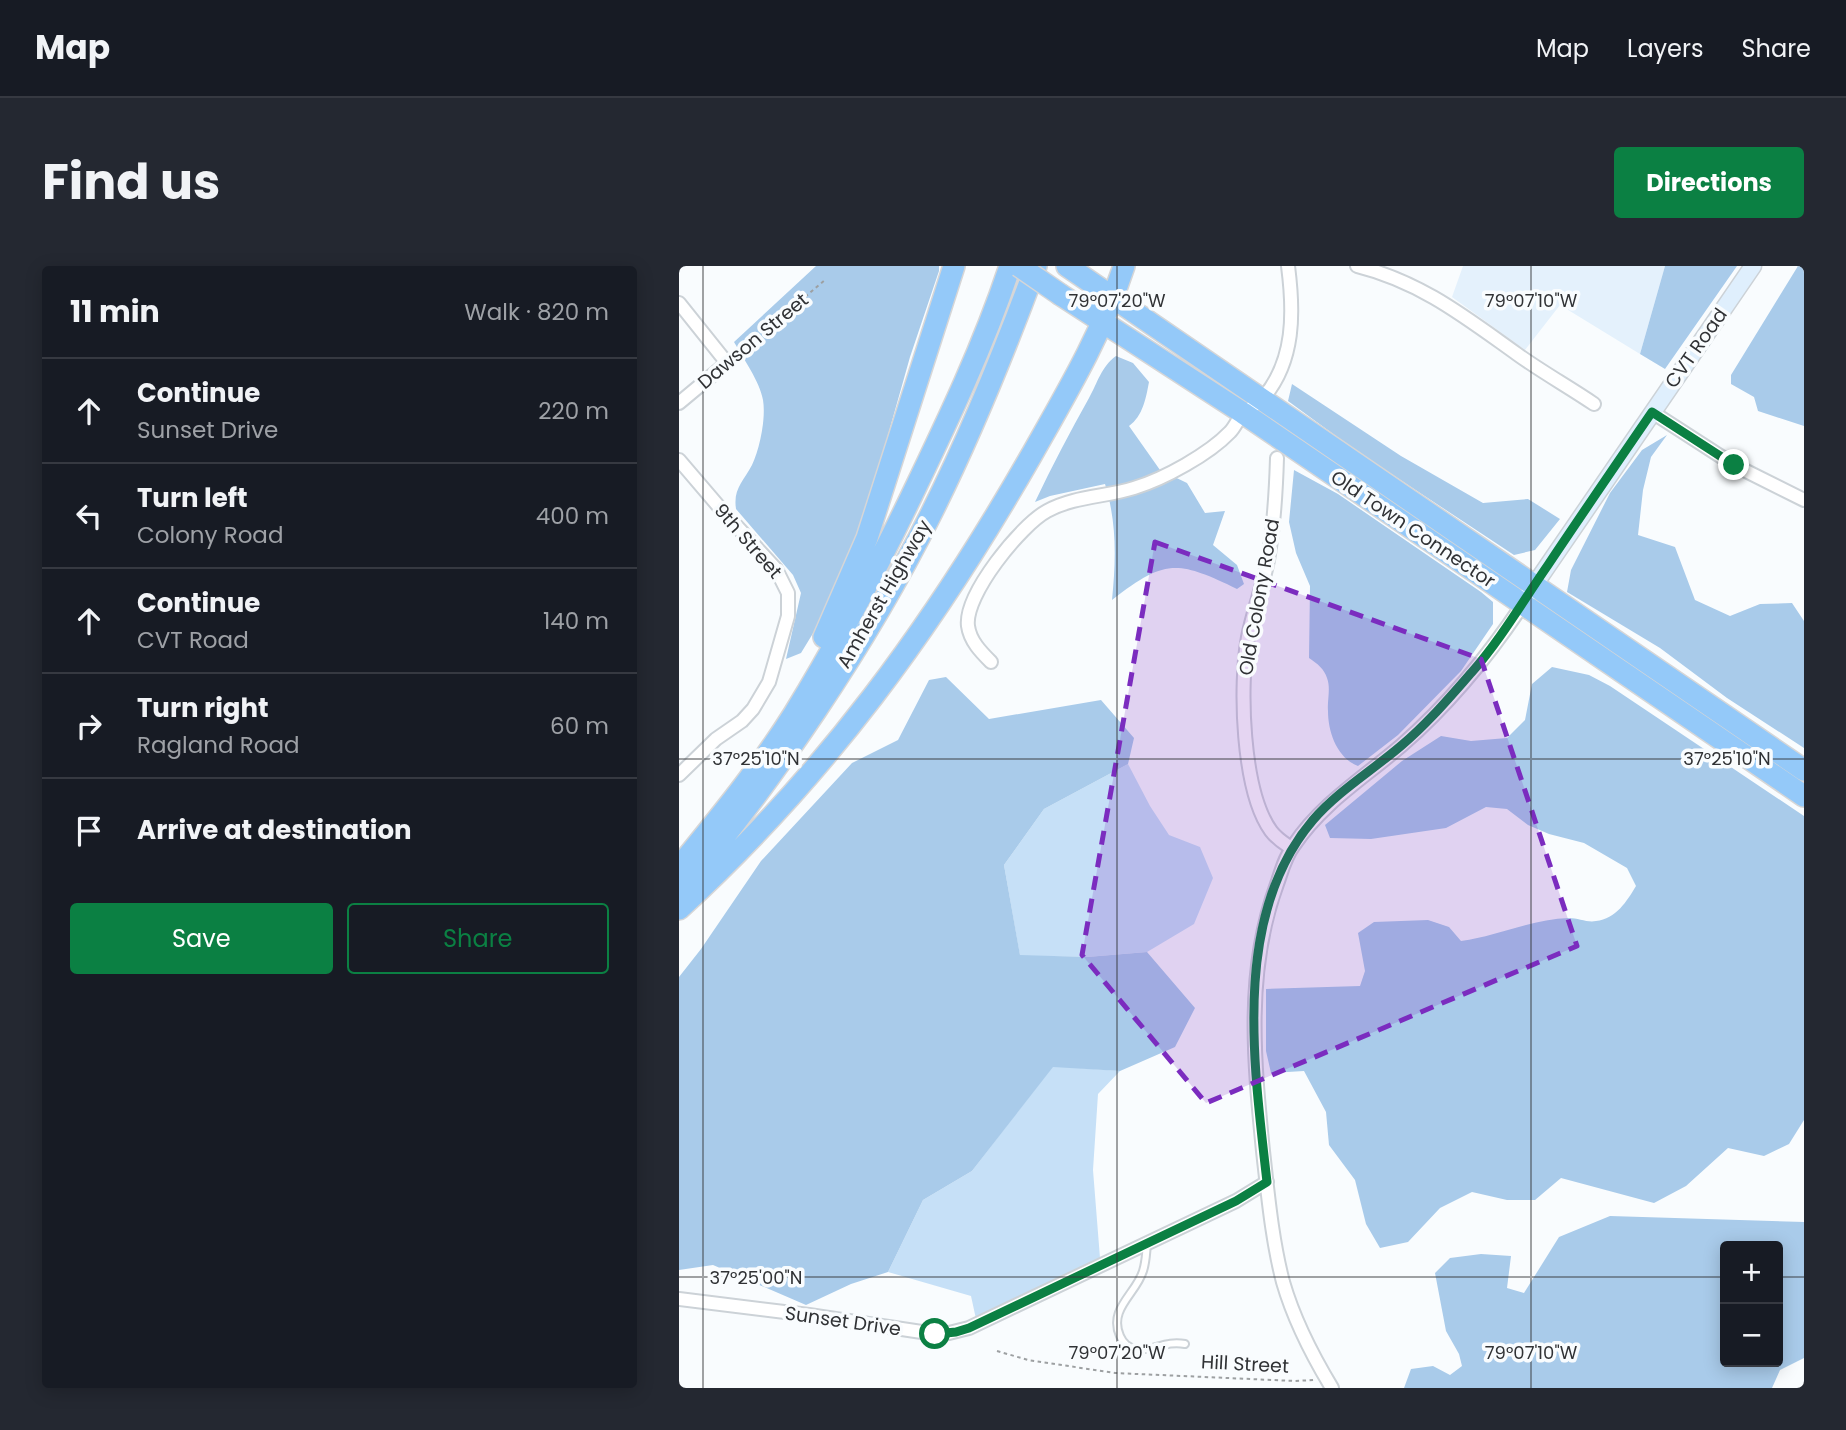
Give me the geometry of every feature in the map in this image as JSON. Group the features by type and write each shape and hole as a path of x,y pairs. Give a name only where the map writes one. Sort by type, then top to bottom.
{"highway":[{"path":"703,838 793,694 844,593 867,538 954,266"},
{"name":"Amherst Highway","path":"679,867 792,716 889,545 965,382 997,306 1010,266"},
{"name":"Old Town Connector","path":"1019,266 1243,413 1804,770"},
{"name":"Amherst Highway","path":"679,892 763,785 815,710 890,590 965,443 1015,325 1036,266"},
{"path":"679,909 716,875 788,800 848,730 909,651 986,534 1066,396 1104,323 1124,266"},
{"name":"Old Town Connector","path":"1069,267 1262,400 1804,796"}],"street":[{"path":"991,662 972,638 968,620 981,584 1023,530 1039,516 1061,504 1134,488 1153,481 1211,447 1231,431 1243,413 1262,400 1281,370 1291,331 1293,310 1288,266"},
{"path":"1357,266 1415,285 1446,303 1519,356 1594,404"},
{"name":"CVT Road","path":"1528,595 1753,266"},
{"path":"679,303 727,363"},
{"name":"Dawson Street","path":"679,403 727,363"},
{"path":"1652,412 1734,465 1804,500"},
{"name":"Old Colony Road","path":"1277,458 1268,560 1248,636 1243,684 1245,730 1255,796 1270,830 1279,841 1291,848"},
{"name":"9th Street","path":"679,460 776,569 789,598 786,631 763,694 742,721 716,739 679,775"},
{"path":"1329,1383 1306,1341 1284,1284 1276,1254 1255,1073 1254,1004 1262,931 1268,907 1291,848 1315,818 1434,716 1492,649 1528,595"},
{"name":"Sunset Drive","path":"679,1299 935,1334 949,1333 969,1328 1147,1244 1236,1201 1267,1182"}],"lane":[{"path":"1147,1244 1143,1272 1119,1311 1118,1332 1122,1340 1134,1349 1143,1350 1169,1343 1185,1344"}],"path":[{"name":"Dawson Street","path":"727,363 826,279"},
{"name":"Hill Street","path":"997,1351 1028,1360 1115,1373 1329,1383"}],"highlighted area":[{"path":"1155,542 1481,659 1577,946 1206,1103 1082,955"}],"shaded area":[{"path":"816,266 939,266 939,271 910,357 861,531 829,607 801,653 786,659 801,593 793,575 736,509 737,491 758,450 764,407 751,370 734,342"},
{"path":"1463,266 1665,266 1640,354 1560,305 1525,350 1452,297"},
{"path":"1665,266 1737,266 1665,369 1640,354"},
{"path":"1798,266 1804,266 1804,426 1758,411 1754,397 1731,384 1731,375"},
{"path":"1116,356 1133,363 1149,382 1141,412 1129,426 1160,470 1187,483 1205,513 1225,511 1213,545 1237,565 1244,584 1237,589 1200,573 1172,568 1145,577 1112,600 1115,542 1105,484 1035,502 1100,375"},
{"path":"1292,384 1401,456 1483,503 1528,499 1560,519 1535,550 1514,555 1355,450 1288,401"},
{"path":"1667,435 1651,457 1643,490 1638,535 1675,547 1695,600 1730,616 1760,604 1792,603 1804,621 1804,748 1727,698 1660,648 1567,592 1571,570 1610,493 1642,450"},
{"path":"1294,470 1338,494 1493,602 1493,624 1461,671 1398,735 1358,766 1344,757 1335,743 1328,719 1327,678 1320,667 1309,658 1310,586 1296,553 1289,522"},
{"path":"1552,667 1589,675 1610,686 1804,816 1804,1120 1789,1144 1764,1156 1728,1148 1686,1186 1654,1203 1561,1178 1535,1200 1507,1200 1472,1192 1440,1208 1408,1242 1380,1248 1366,1224 1355,1180 1329,1145 1326,1112 1304,1071 1271,1073 1266,1051 1266,989 1360,986 1365,971 1358,933 1374,922 1428,920 1449,927 1461,941 1555,919 1603,920 1629,898 1636,886 1627,868 1584,843 1549,834 1528,825 1507,809 1486,807 1446,828 1371,839 1330,838 1325,825 1402,761 1441,736 1471,741 1507,738 1525,720 1532,684"},
{"path":"946,677 989,719 1101,700 1134,738 1128,764 1044,809 1004,865 1020,955 1087,957 1147,952 1195,1008 1175,1047 1120,1071 1053,1067 972,1171 923,1200 888,1272 851,1284 806,1305 713,1265 679,1270 679,977 761,861 852,763 898,740 929,680"},
{"path":"1128,764 1169,835 1200,847 1213,878 1194,924 1147,952 1087,957 1020,956 1004,865 1044,809"},
{"path":"1053,1066 1120,1071 1098,1094 1093,1170 1100,1258 976,1319 971,1296 888,1272 923,1200 972,1171"},
{"path":"1610,1216 1804,1222 1804,1358 1780,1370 1772,1388 1404,1388 1411,1369 1433,1366 1450,1375 1462,1366 1459,1354 1446,1331 1435,1273 1450,1258 1481,1254 1511,1256 1507,1288 1524,1293 1559,1237"}],"route":[{"path":"935,1334 969,1328 1236,1201 1267,1182 1255,1073 1254,1004 1262,931 1268,907 1291,848 1331,803 1402,746 1434,716 1492,649 1652,412 1734,465"}]}
